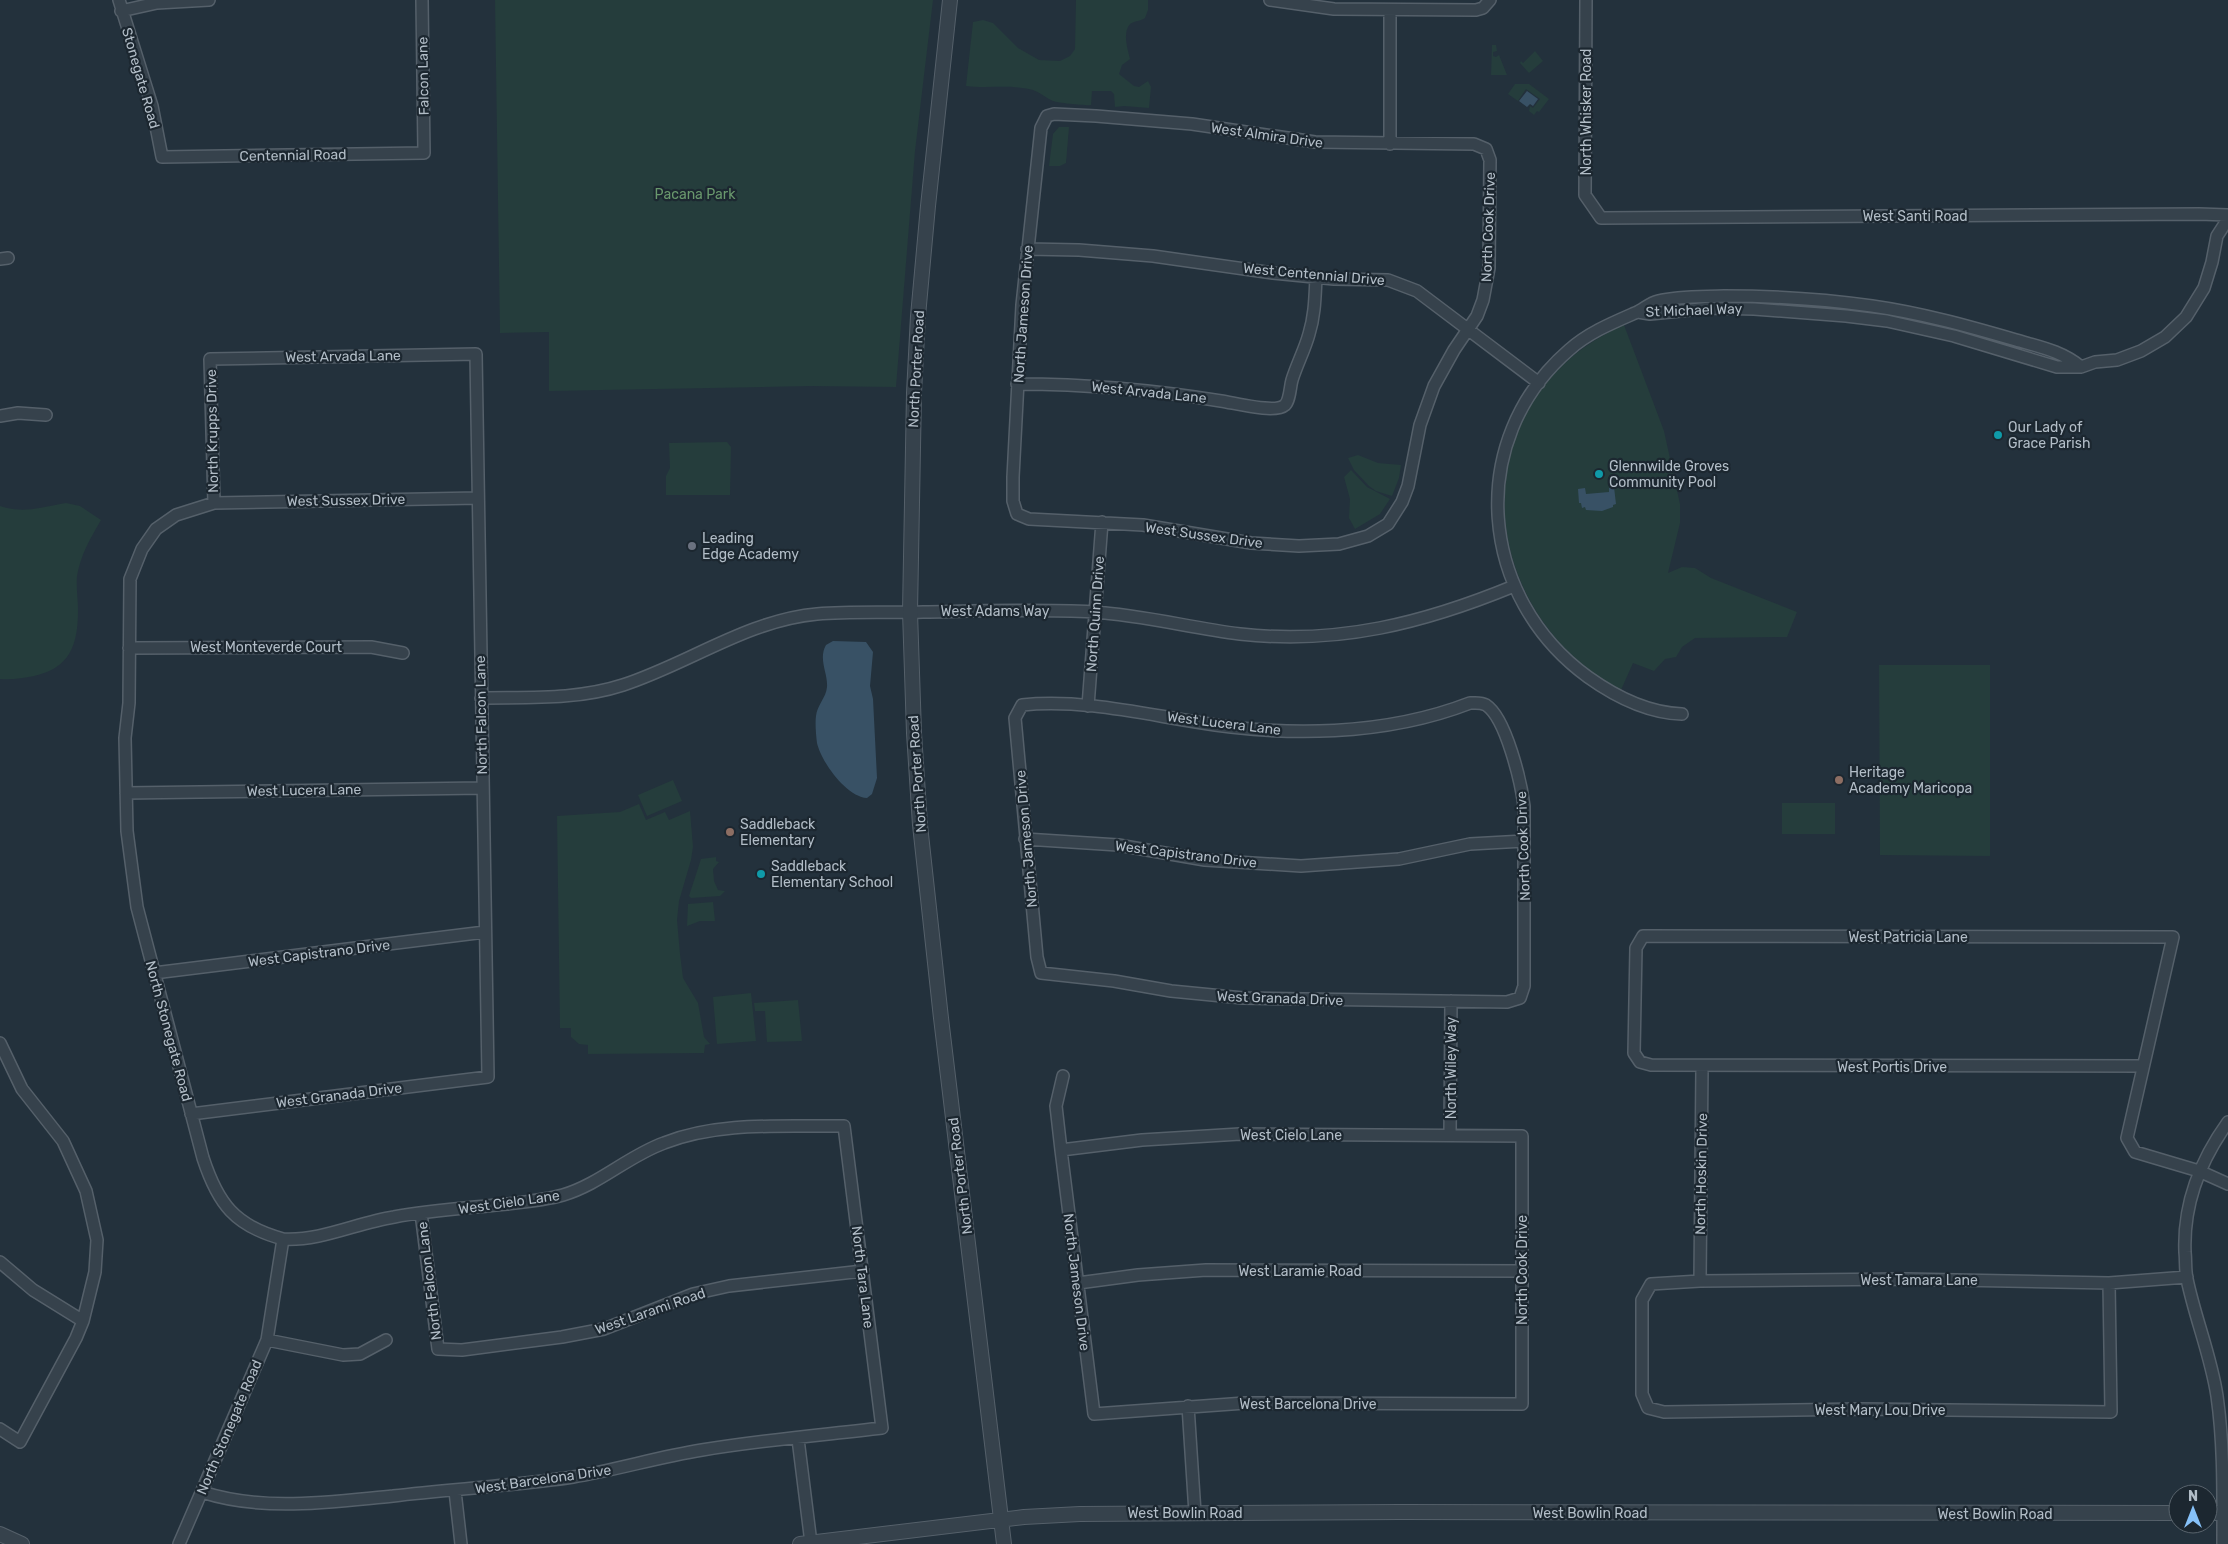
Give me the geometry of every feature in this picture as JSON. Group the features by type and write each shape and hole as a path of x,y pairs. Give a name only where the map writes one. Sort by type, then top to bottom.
{"street":[{"path":"120,5 209,0"},
{"name":"Falcon Lane","path":"422,0 424,153"},
{"name":"North Porter Road","path":"950,0 918,316 914,393 910,612 914,733 920,825 941,1018 1004,1544"},
{"path":"1270,0 1334,9 1390,10 1476,10 1489,2"},
{"name":"North Whisker Road","path":"1586,0 1585,195 1601,218"},
{"name":"Stonegate Road","path":"120,5 150,98 162,157"},
{"path":"1390,10 1390,144"},
{"name":"West Almira Drive","path":"1048,116 1062,114 1143,119 1315,142 1474,144 1486,149"},
{"name":"North Jameson Drive","path":"1017,514 1013,501 1017,384 1027,249 1041,128 1048,116"},
{"name":"North Cook Drive","path":"1388,524 1402,502 1408,486 1415,443 1426,404 1443,367 1477,316 1484,300 1487,283 1490,160 1486,149"},
{"name":"Centennial Road","path":"162,157 424,153"},
{"name":"West Santi Road","path":"1601,218 2189,214 2228,217"},
{"name":"St Michael Way","path":"1539,383 1569,350 1586,337 1621,318 1638,312 1650,314 1711,308 1754,308 1846,316 1903,324 1954,336 2057,367 2081,367 2095,362 2117,360 2141,351 2166,336 2186,317 2204,288 2217,236 2228,217"},
{"name":"West Centennial Drive","path":"1027,249 1079,250 1153,256 1273,273 1388,280 1403,284 1417,291 1539,383"},
{"name":"West Arvada Lane","path":"1017,384 1123,388 1186,395 1265,408 1280,408 1286,404 1293,378 1309,336 1314,308 1316,277"},
{"name":"West Arvada Lane","path":"210,359 476,354"},
{"name":"North Falcon Lane","path":"476,354 488,1077"},
{"name":"North Krupps Drive","path":"210,359 214,503"},
{"path":"1539,383 1522,406 1514,424 1505,448 1500,473 1497,501 1498,524 1506,565 1514,586 1539,628 1580,671 1598,684 1644,707 1658,712 1682,714"},
{"path":"0,416 18,413 46,415"},
{"name":"West Sussex Drive","path":"214,503 478,498"},
{"name":"North Stonegate Road","path":"179,1544 266,1340 283,1239 262,1233 243,1222 224,1205 212,1185 154,974 137,907 130,865 125,738 129,703 130,579 142,549 156,530 176,515 214,503"},
{"name":"West Sussex Drive","path":"1017,514 1029,519 1102,522 1184,531 1250,543 1299,546 1348,541 1368,536 1388,524"},
{"name":"North Quinn Drive","path":"1088,706 1102,522"},
{"name":"West Adams Way","path":"481,698 563,696 608,690 643,678 770,624 797,616 842,613 1016,610 1095,612 1240,634 1283,637 1329,636 1372,631 1418,621 1464,607 1514,586"},
{"name":"West Monteverde Court","path":"129,648 371,647 403,653"},
{"name":"West Lucera Lane","path":"1022,705 1088,706 1130,710 1236,727 1304,731 1366,727 1402,722 1440,713 1470,703 1484,703"},
{"name":"North Cook Drive","path":"1484,703 1492,710 1505,736 1520,782 1524,806 1524,986 1520,998"},
{"name":"North Jameson Drive","path":"1022,705 1015,718 1037,957 1041,973"},
{"name":"West Lucera Lane","path":"126,793 482,788"},
{"name":"West Capistrano Drive","path":"1026,839 1118,845 1205,860 1301,866 1399,859 1470,844 1524,841"},
{"name":"West Capistrano Drive","path":"154,974 485,932"},
{"name":"West Patricia Lane","path":"1640,1062 1634,1053 1636,948 1644,936 2173,937 2144,1066"},
{"name":"West Granada Drive","path":"1041,973 1114,981 1171,991 1243,998 1507,1002 1520,998"},
{"name":"North Wiley Way","path":"1450,1135 1451,1001"},
{"path":"0,1043 22,1089 63,1141 86,1191 96,1240 95,1272 83,1321 76,1338 20,1442 0,1430"},
{"name":"West Portis Drive","path":"1640,1062 1651,1065 1702,1067 2144,1066"},
{"path":"2144,1066 2127,1138 2135,1152 2199,1171 2228,1184"},
{"name":"North Hoskin Drive","path":"1700,1281 1702,1067"},
{"name":"North Jameson Drive","path":"1063,1076 1056,1106 1094,1414"},
{"name":"West Granada Drive","path":"191,1114 488,1077"},
{"path":"2223,1544 2226,1513 2217,1396 2203,1332 2186,1277 2185,1237 2190,1196 2199,1171 2228,1122"},
{"name":"West Cielo Lane","path":"283,1239 312,1239 372,1221 563,1195 590,1185 640,1153 664,1142 703,1132 735,1128 844,1126"},
{"name":"North Tara Lane","path":"844,1126 882,1428"},
{"name":"West Cielo Lane","path":"1061,1150 1142,1140 1240,1134 1522,1136"},
{"name":"North Cook Drive","path":"1522,1136 1522,1404"},
{"name":"North Falcon Lane","path":"421,1213 438,1349"},
{"path":"0,1262 33,1290 83,1321"},
{"name":"West Laramie Road","path":"1078,1283 1138,1275 1206,1270 1522,1271"},
{"name":"West Larami Road","path":"438,1349 462,1350 562,1338 604,1329 693,1294 729,1286 863,1271"},
{"name":"West Tamara Lane","path":"1648,1408 1642,1394 1642,1300 1651,1284 1700,1281 1904,1279 2108,1283 2186,1277"},
{"name":"West Mary Lou Drive","path":"1648,1408 1664,1412 1861,1409 2112,1412 2108,1283"},
{"path":"266,1340 343,1355 360,1354 386,1340"},
{"name":"West Barcelona Drive","path":"1094,1414 1188,1406 1245,1404 1522,1404"},
{"path":"1188,1406 1195,1513"},
{"name":"West Barcelona Drive","path":"202,1492 224,1499 256,1504 330,1503 455,1491 570,1477 621,1469 661,1458 703,1450 882,1428"},
{"path":"798,1438 805,1543"},
{"path":"455,1491 461,1544"},
{"name":"West Bowlin Road","path":"805,1543 1002,1519 1080,1514 2168,1513"},
{"path":"0,1534 22,1544"}],"green space":[{"name":"Pacana Park","path":"495,0 933,0 915,151 896,387 810,386 549,391 549,332 500,333"},
{"path":"1076,0 1148,0 1148,10 1145,18 1130,24 1126,32 1130,59 1122,65 1119,74 1134,86 1139,87 1148,81 1151,87 1149,108 1115,107 1114,94 1111,91 1092,91 1091,105 1085,105 1053,101 1036,91 1025,88 966,86 973,22 983,20 993,23 1018,48 1039,60 1060,61 1070,56 1075,49"},
{"path":"1492,45 1496,45 1497,51 1493,52 1493,56 1499,55 1507,75 1491,75"},
{"path":"1535,51 1543,61 1529,73 1520,63 1521,61 1523,63"},
{"path":"1515,84 1529,84 1549,99 1539,112 1537,111 1534,115 1529,111 1530,106 1533,108 1540,99 1526,89 1518,101 1508,94"},
{"path":"1059,127 1069,127 1066,163 1060,166 1049,166 1053,134"},
{"path":"1624,325 1664,431 1680,504 1680,523 1668,573 1682,567 1695,568 1711,578 1797,612 1787,637 1695,638 1682,647 1676,657 1665,659 1654,671 1633,663 1621,690 1571,654 1535,609 1512,558 1504,504 1511,451 1533,401 1571,358"},
{"path":"727,442 731,447 730,495 666,495 666,476 670,468 669,443"},
{"path":"1358,455 1378,463 1401,465 1399,478 1392,496 1376,491 1354,470 1348,458"},
{"path":"1351,470 1367,487 1390,499 1380,514 1355,529 1349,518 1350,499 1344,477"},
{"path":"66,503 80,506 101,520 86,547 77,576 78,623 74,644 64,661 46,672 22,678 0,679 0,506 25,510"},
{"path":"1879,665 1990,665 1990,856 1880,855"},
{"path":"673,780 682,801 647,816 638,795"},
{"path":"1782,803 1835,803 1835,834 1782,834"},
{"path":"639,804 646,820 665,812 669,820 690,811 693,847 679,901 677,920 683,978 698,1003 704,1037 710,1044 705,1045 704,1053 588,1054 588,1045 579,1044 571,1037 571,1028 560,1028 557,816 620,812"},
{"path":"716,857 716,861 719,862 713,869 714,881 718,890 725,891 720,896 691,898 689,896 701,859"},
{"path":"713,902 715,921 700,921 687,926 688,904"},
{"path":"751,993 756,1041 717,1044 713,997"},
{"path":"798,1000 802,1041 767,1042 765,1011 755,1011 754,1003"}],"water":[{"path":"1527,91 1538,99 1533,106 1530,104 1527,107 1519,101"},
{"path":"1614,487 1616,504 1613,507 1602,511 1586,510 1579,503 1578,489 1585,488 1586,494 1609,492 1609,488"},
{"path":"833,641 866,642 873,652 870,686 873,699 877,778 872,794 867,798 851,792 843,785 829,768 817,743 816,716 827,687 823,656 826,645"}],"place":[{"name":"Our Lady of Grace Parish","path":"1998,435"},
{"name":"Glennwilde Groves Community Pool","path":"1599,474"},
{"name":"Leading Edge Academy","path":"692,546"},
{"name":"Heritage Academy Maricopa","path":"1839,780"},
{"name":"Saddleback Elementary","path":"730,832"},
{"name":"Saddleback Elementary School","path":"761,874"}]}
